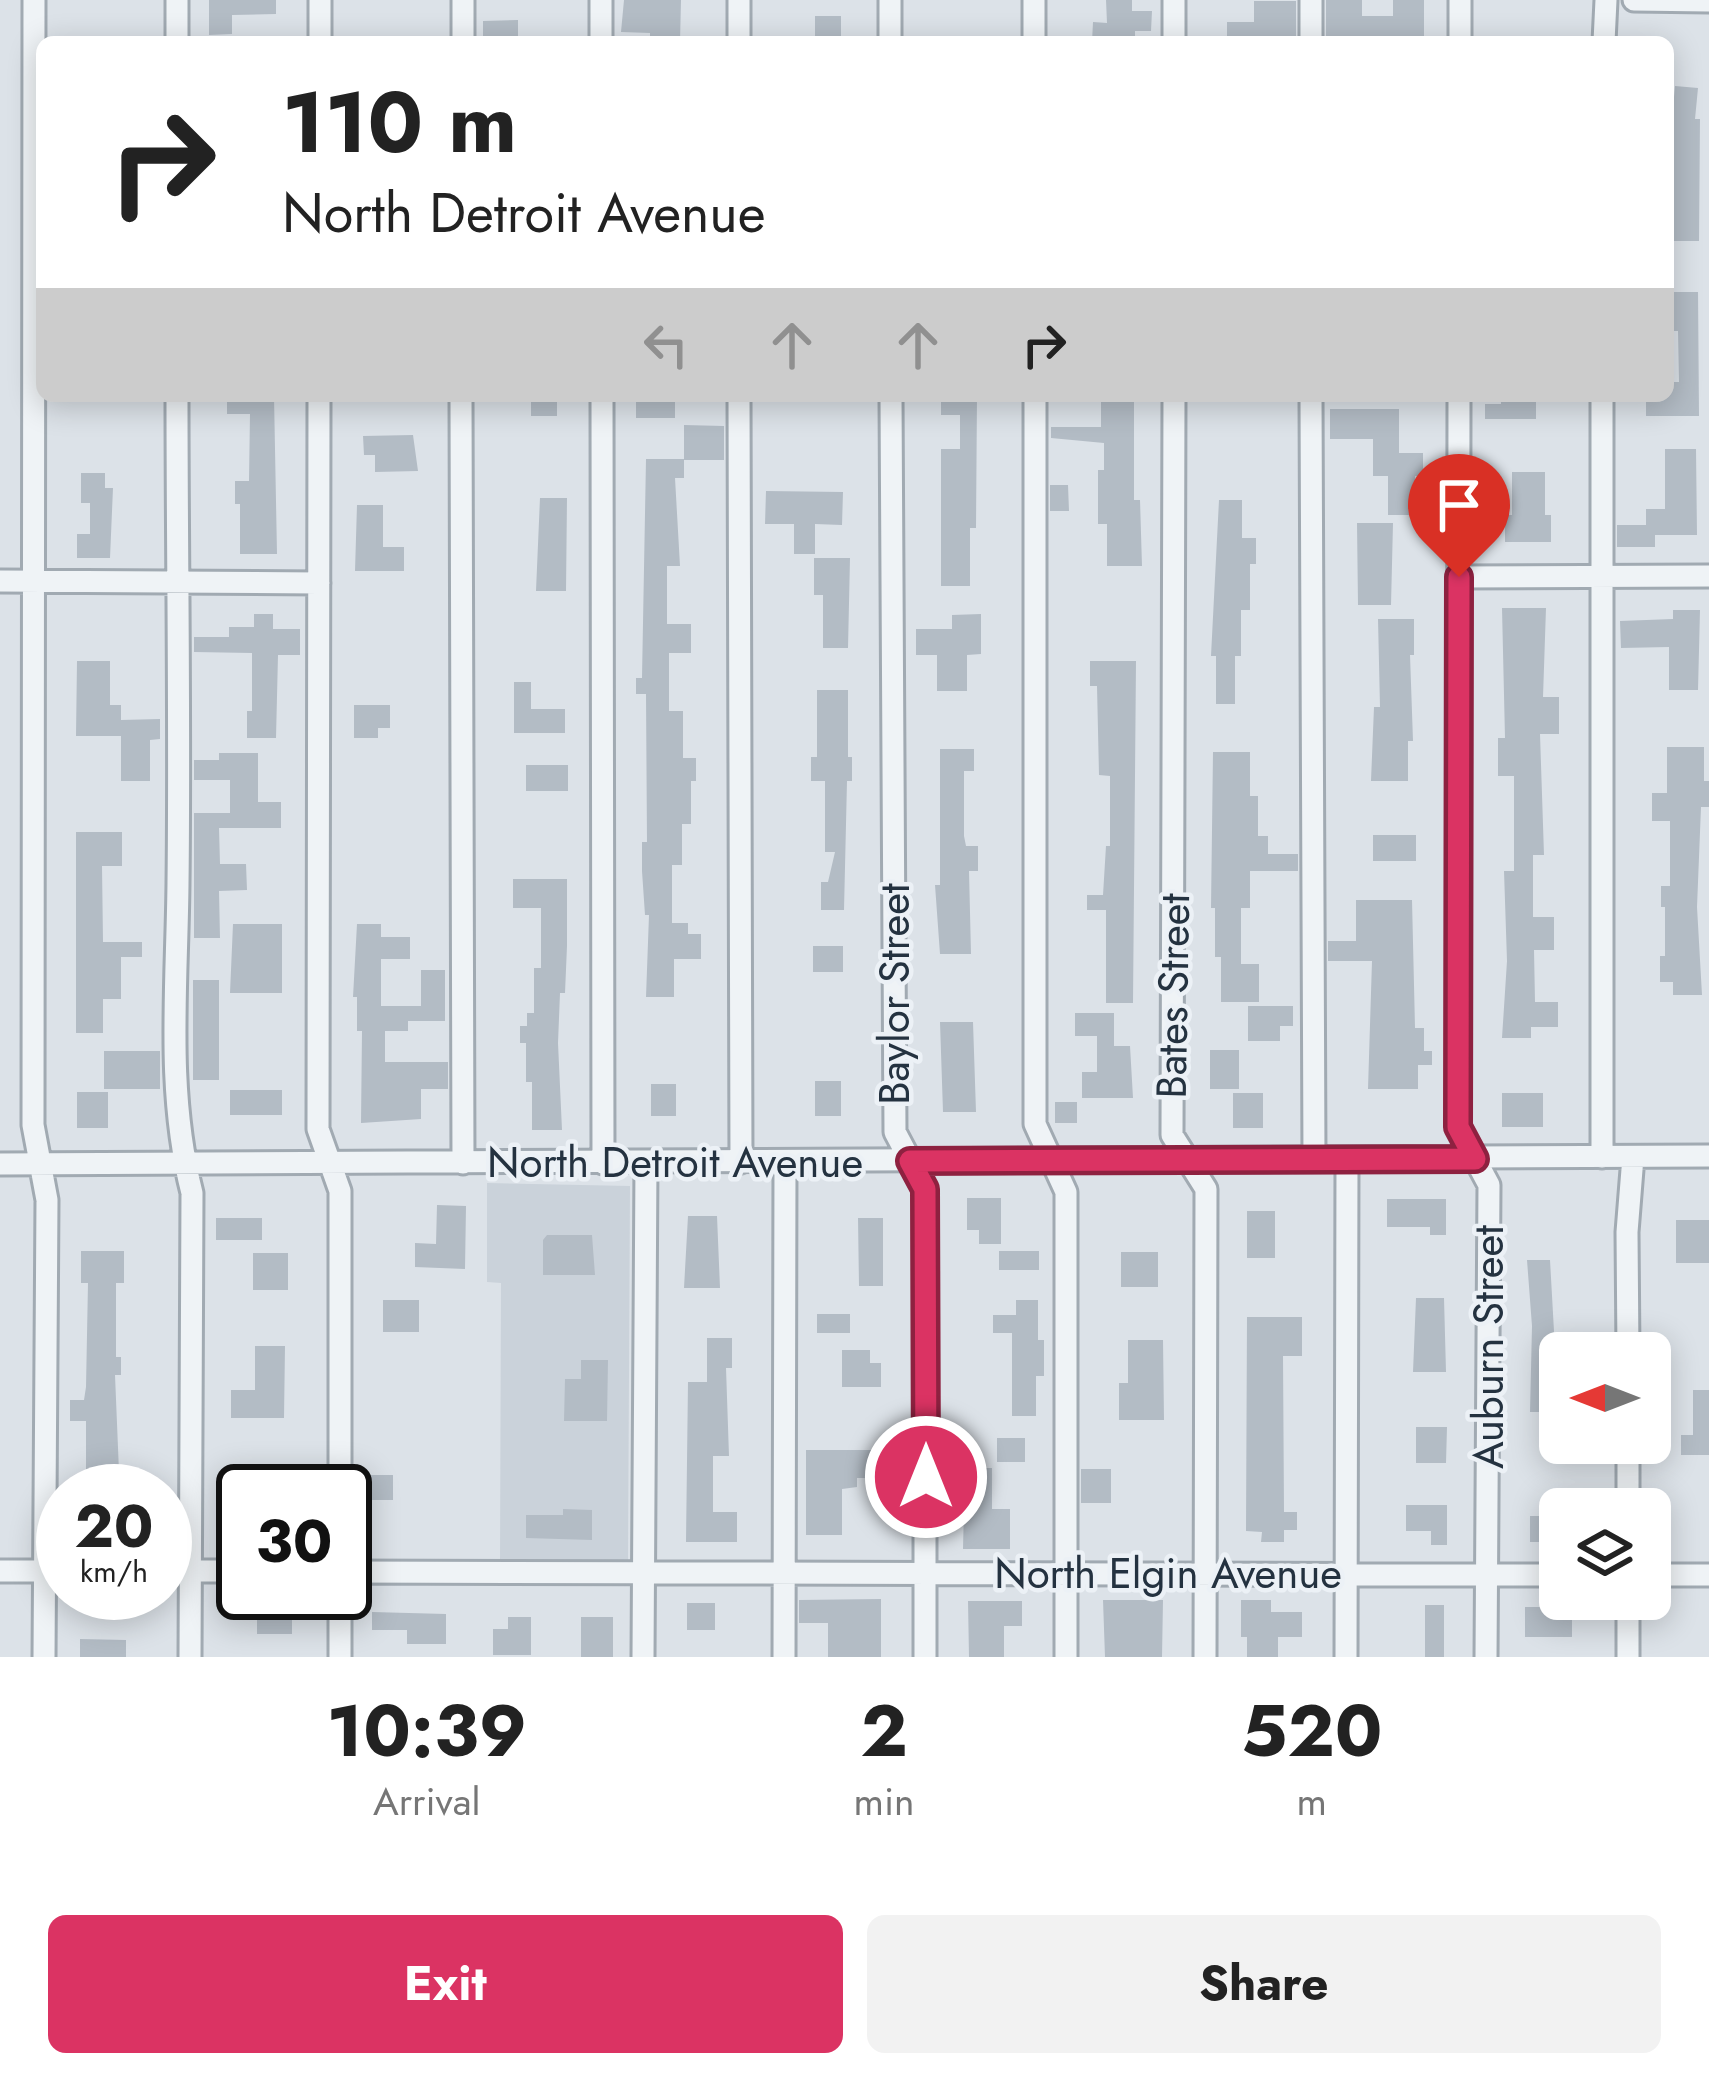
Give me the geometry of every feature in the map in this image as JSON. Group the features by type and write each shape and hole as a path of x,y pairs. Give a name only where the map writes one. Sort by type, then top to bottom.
{"street":[{"path":"34,0 33,1125 47,1200 51,1464"},
{"path":"176,0 177,36"},
{"path":"320,0 320,36"},
{"path":"463,0 463,36"},
{"path":"601,0 601,36"},
{"path":"740,0 740,36"},
{"path":"890,0 890,36"},
{"path":"1034,0 1034,36"},
{"path":"1174,0 1174,36"},
{"path":"1311,0 1311,36"},
{"path":"1460,0 1460,36"},
{"path":"1604,36 1606,0"},
{"path":"1634,0 1709,1"},
{"path":"177,402 174,1070 178,1140 192,1193 191,1464"},
{"path":"320,402 318,1129 340,1191 340,1464"},
{"path":"461,402 463,1163"},
{"path":"602,402 603,1162"},
{"path":"739,402 742,1162"},
{"name":"Baylor Street","path":"891,402 895,1132 925,1189 926,1657"},
{"path":"1035,402 1035,1124 1066,1192 1066,1657"},
{"name":"Bates Street","path":"1174,402 1172,1135 1206,1189 1205,1657"},
{"path":"1310,402 1314,1160"},
{"name":"Auburn Street","path":"1460,402 1458,1127 1489,1185 1486,1657"},
{"path":"1602,402 1603,1157"},
{"path":"1459,577 1709,576"},
{"path":"0,581 319,583"},
{"name":"North Detroit Avenue","path":"0,1164 1709,1156"},
{"path":"1628,1332 1627,1232 1633,1157"},
{"path":"1346,1657 1347,1160"},
{"path":"643,1657 646,1162"},
{"path":"784,1657 785,1162"},
{"path":"0,1571 36,1571"},
{"name":"North Elgin Avenue","path":"372,1572 1539,1574"},
{"path":"1671,1575 1709,1575"},
{"path":"44,1657 48,1620"},
{"path":"190,1620 190,1657"},
{"path":"340,1620 340,1657"},
{"path":"1628,1620 1628,1657"}],"shaded area":[{"path":"487,1183 630,1186 628,1564 500,1565 501,1283 487,1282"}],"building":[{"path":"209,0 276,0 276,14 232,15 232,34 209,35"},
{"path":"624,0 681,0 680,36 621,32"},
{"path":"1106,0 1132,0 1132,11 1152,11 1151,31 1135,31 1135,36 1092,36 1093,22 1107,23"},
{"path":"1326,0 1362,0 1362,16 1393,16 1393,0 1424,0 1424,36 1326,36"},
{"path":"1254,1 1296,1 1296,36 1227,36 1227,22 1254,22"},
{"path":"815,16 841,16 841,36 815,36"},
{"path":"518,20 518,36 483,36 483,21"},
{"path":"1675,86 1698,88 1699,241 1674,241"},
{"path":"1674,292 1698,292 1699,416 1646,416 1646,402 1674,402 1674,382 1679,382 1678,331 1674,331"},
{"path":"227,402 274,402 277,554 240,554 235,481 249,481 250,414 227,414"},
{"path":"531,402 557,402 557,416 531,416"},
{"path":"636,402 675,402 675,418 636,418"},
{"path":"941,402 977,402 976,528 970,528 970,586 941,586 941,449 960,449 960,415 941,415"},
{"path":"1101,402 1134,402 1134,500 1140,500 1142,566 1107,566 1107,524 1098,524 1098,470 1104,470 1104,443 1051,438 1051,427 1101,427"},
{"path":"1536,402 1536,419 1485,419 1485,404"},
{"path":"1330,409 1399,409 1399,453 1423,453 1423,476 1415,476 1415,515 1388,515 1388,476 1373,476 1373,439 1330,439"},
{"path":"684,425 724,426 724,460 684,460"},
{"path":"413,435 418,471 375,472 375,455 364,455 363,436"},
{"path":"1665,449 1696,449 1697,535 1655,535 1655,547 1617,547 1617,525 1646,525 1646,509 1665,509"},
{"path":"646,459 684,459 684,478 675,478 680,566 667,566 667,624 691,624 691,653 669,653 669,711 683,711 683,758 696,758 696,781 691,781 691,824 682,824 682,865 672,865 672,923 688,923 688,934 701,934 701,959 674,959 674,997 646,997 649,915 645,915 642,842 647,842 646,694 636,694 636,678 642,678"},
{"path":"1512,472 1545,472 1545,515 1551,515 1551,542 1505,542 1505,515 1512,515"},
{"path":"81,473 105,473 105,488 113,488 110,558 77,558 77,534 90,534 90,503 81,503"},
{"path":"1050,485 1068,485 1069,511 1050,511"},
{"path":"766,491 843,492 842,525 815,524 815,554 794,554 794,524 765,524"},
{"path":"540,498 567,498 566,591 536,591"},
{"path":"1219,500 1242,500 1242,538 1256,538 1256,564 1250,564 1250,610 1241,610 1241,656 1235,656 1235,704 1216,704 1216,656 1211,656"},
{"path":"357,505 383,505 383,547 404,547 404,571 355,571"},
{"path":"1357,523 1393,523 1391,605 1358,605"},
{"path":"814,558 850,558 848,648 823,648 823,595 814,595"},
{"path":"1502,608 1546,608 1543,697 1559,697 1559,734 1540,734 1544,855 1533,855 1533,917 1554,917 1554,950 1534,950 1535,1002 1558,1002 1558,1027 1531,1027 1531,1038 1502,1038 1507,961 1504,871 1514,871 1514,776 1498,776 1498,738 1505,738"},
{"path":"1673,610 1700,610 1698,690 1669,690 1669,647 1621,648 1620,621 1673,619"},
{"path":"254,614 273,614 273,629 300,629 300,655 278,655 276,738 247,738 252,653 194,652 194,637 229,637 229,627 254,627"},
{"path":"981,614 981,654 967,655 967,691 937,691 937,655 916,655 916,629 952,629 952,615"},
{"path":"1378,619 1414,619 1408,781 1371,781 1374,707 1380,707"},
{"path":"77,661 110,661 110,705 121,705 121,720 160,719 160,739 150,740 150,781 121,781 121,736 76,736"},
{"path":"1090,661 1136,661 1133,1003 1106,1003 1106,910 1087,910 1087,895 1103,895 1106,846 1110,846 1110,776 1099,775 1097,686 1090,686"},
{"path":"514,682 531,682 531,709 565,709 565,733 514,733"},
{"path":"817,690 848,690 852,781 847,781 844,910 821,910 821,882 828,882 835,852 825,852 825,781 811,781 811,757 817,757"},
{"path":"354,705 390,705 390,728 378,728 378,738 354,738"},
{"path":"1667,747 1704,747 1704,781 1709,781 1709,807 1701,807 1697,907 1702,995 1673,995 1673,982 1660,982 1660,956 1665,956 1661,886 1670,886 1670,821 1652,821 1652,793 1667,793"},
{"path":"940,749 974,749 974,771 964,771 964,836 966,846 978,846 978,871 969,871 971,954 940,954 935,885 940,885"},
{"path":"1213,752 1250,752 1250,796 1258,796 1258,836 1268,836 1268,854 1298,854 1298,871 1250,871 1250,908 1241,908 1241,964 1259,964 1259,1002 1221,1002 1221,957 1215,957 1215,908 1211,908"},
{"path":"219,753 258,753 258,802 281,802 281,828 219,828 220,864 246,864 247,890 219,891 220,938 194,938 194,813 230,813 230,780 194,780 194,760 219,760"},
{"path":"526,765 568,765 568,791 526,791"},
{"path":"76,832 122,832 122,866 102,866 103,942 142,942 142,957 121,957 121,999 103,999 103,1033 76,1033"},
{"path":"1373,835 1416,835 1416,861 1373,861"},
{"path":"513,879 567,879 565,993 560,993 558,1043 562,1130 532,1130 532,1082 526,1082 526,1043 520,1043 520,1026 527,1026 527,1013 534,1013 534,968 541,968 541,908 513,908"},
{"path":"1356,900 1412,900 1415,1028 1424,1028 1424,1051 1432,1051 1432,1065 1418,1065 1418,1089 1368,1089 1372,961 1328,961 1328,941 1356,941"},
{"path":"233,924 282,924 282,993 230,993"},
{"path":"357,924 381,924 381,937 410,937 410,959 381,959 381,1006 421,1006 421,970 445,970 445,1021 408,1021 408,1031 385,1031 385,1062 448,1062 448,1089 421,1089 421,1119 361,1123 362,1031 357,1031 357,997 353,997"},
{"path":"813,946 843,946 843,972 813,972"},
{"path":"193,980 219,980 219,1080 193,1080"},
{"path":"1248,1006 1293,1006 1293,1026 1280,1026 1280,1041 1248,1041"},
{"path":"1075,1013 1114,1013 1114,1046 1130,1046 1133,1098 1082,1098 1082,1072 1097,1072 1097,1036 1075,1036"},
{"path":"940,1022 973,1022 976,1112 943,1112"},
{"path":"1210,1050 1239,1050 1239,1089 1210,1089"},
{"path":"104,1051 160,1051 160,1089 104,1089"},
{"path":"815,1081 841,1081 841,1116 815,1116"},
{"path":"651,1084 676,1084 676,1116 651,1116"},
{"path":"230,1090 282,1090 282,1115 230,1115"},
{"path":"77,1092 108,1092 108,1128 77,1128"},
{"path":"1233,1093 1263,1093 1263,1128 1233,1128"},
{"path":"1502,1093 1543,1093 1543,1127 1502,1127"},
{"path":"1055,1102 1077,1102 1077,1123 1055,1123"},
{"path":"967,1198 1001,1198 1001,1244 979,1244 979,1230 967,1230"},
{"path":"1387,1199 1446,1199 1446,1235 1430,1235 1430,1227 1387,1227"},
{"path":"437,1205 466,1206 465,1269 415,1267 415,1243 436,1244"},
{"path":"1247,1211 1275,1211 1275,1258 1247,1258"},
{"path":"688,1216 717,1216 720,1288 684,1288"},
{"path":"216,1218 262,1218 262,1240 216,1240"},
{"path":"858,1218 883,1218 883,1286 859,1286"},
{"path":"1676,1220 1709,1220 1709,1263 1676,1263"},
{"path":"547,1235 592,1235 595,1275 543,1275"},
{"path":"81,1251 124,1251 124,1283 116,1283 116,1357 121,1357 121,1375 115,1375 119,1464 86,1464 86,1421 70,1421 70,1400 84,1400 86,1387 88,1283 81,1283"},
{"path":"999,1251 1039,1251 1039,1270 999,1270"},
{"path":"1121,1252 1158,1252 1158,1287 1121,1287"},
{"path":"253,1253 288,1253 288,1290 253,1290"},
{"path":"1527,1260 1550,1260 1554,1332 1539,1332 1539,1412 1530,1412 1532,1326"},
{"path":"1416,1298 1444,1298 1446,1372 1413,1372"},
{"path":"383,1300 419,1300 419,1332 383,1332"},
{"path":"1016,1300 1038,1300 1044,1376 1036,1376 1036,1416 1012,1416 1012,1333 993,1333 993,1315 1016,1315"},
{"path":"817,1314 850,1314 850,1333 817,1333"},
{"path":"1247,1317 1302,1317 1302,1356 1283,1356 1284,1512 1297,1512 1297,1530 1284,1530 1284,1542 1261,1542 1262,1532 1246,1531"},
{"path":"707,1338 732,1338 732,1368 726,1368 729,1456 713,1456 713,1512 737,1512 737,1542 686,1542 688,1382 707,1382"},
{"path":"1128,1340 1163,1340 1164,1420 1119,1420 1119,1383 1128,1383"},
{"path":"255,1346 285,1346 284,1418 231,1418 231,1390 255,1390"},
{"path":"842,1350 870,1350 870,1363 881,1363 881,1387 842,1387"},
{"path":"581,1360 608,1360 607,1421 564,1421 565,1379 581,1379"},
{"path":"1693,1390 1709,1390 1709,1455 1681,1455 1681,1435 1693,1435"},
{"path":"1416,1427 1447,1427 1446,1463 1416,1463"},
{"path":"997,1438 1025,1438 1025,1462 997,1462"},
{"path":"806,1450 876,1450 876,1478 857,1478 857,1487 842,1489 842,1535 806,1535"},
{"path":"965,1468 992,1468 992,1509 1010,1509 1010,1549 963,1549"},
{"path":"1081,1469 1111,1469 1111,1503 1081,1503"},
{"path":"372,1475 393,1475 393,1500 372,1500"},
{"path":"1406,1505 1447,1505 1447,1545 1431,1545 1431,1531 1406,1531"},
{"path":"563,1509 592,1510 592,1540 526,1538 526,1515 563,1515"},
{"path":"1530,1516 1539,1516 1539,1542 1530,1542"},
{"path":"881,1599 881,1657 828,1657 828,1623 799,1623 799,1600"},
{"path":"1103,1600 1163,1600 1162,1657 1105,1657"},
{"path":"1241,1600 1271,1600 1271,1612 1302,1612 1302,1637 1278,1637 1278,1657 1247,1657 1247,1637 1241,1637"},
{"path":"968,1601 1022,1601 1022,1626 1004,1626 1004,1657 969,1657"},
{"path":"687,1603 715,1603 715,1630 687,1630"},
{"path":"1425,1605 1444,1605 1444,1657 1425,1657"},
{"path":"1525,1607 1539,1607 1539,1620 1572,1620 1572,1637 1525,1637"},
{"path":"372,1612 446,1614 446,1644 407,1644 407,1630 372,1630"},
{"path":"508,1617 531,1617 531,1655 493,1655 493,1629 508,1629"},
{"path":"581,1617 613,1617 613,1657 581,1657"},
{"path":"257,1620 292,1620 292,1634 257,1634"},
{"path":"80,1639 126,1640 126,1657 80,1657"}],"route":[{"path":"926,1477 925,1189 910,1161 1475,1159 1458,1127 1459,577"}]}
